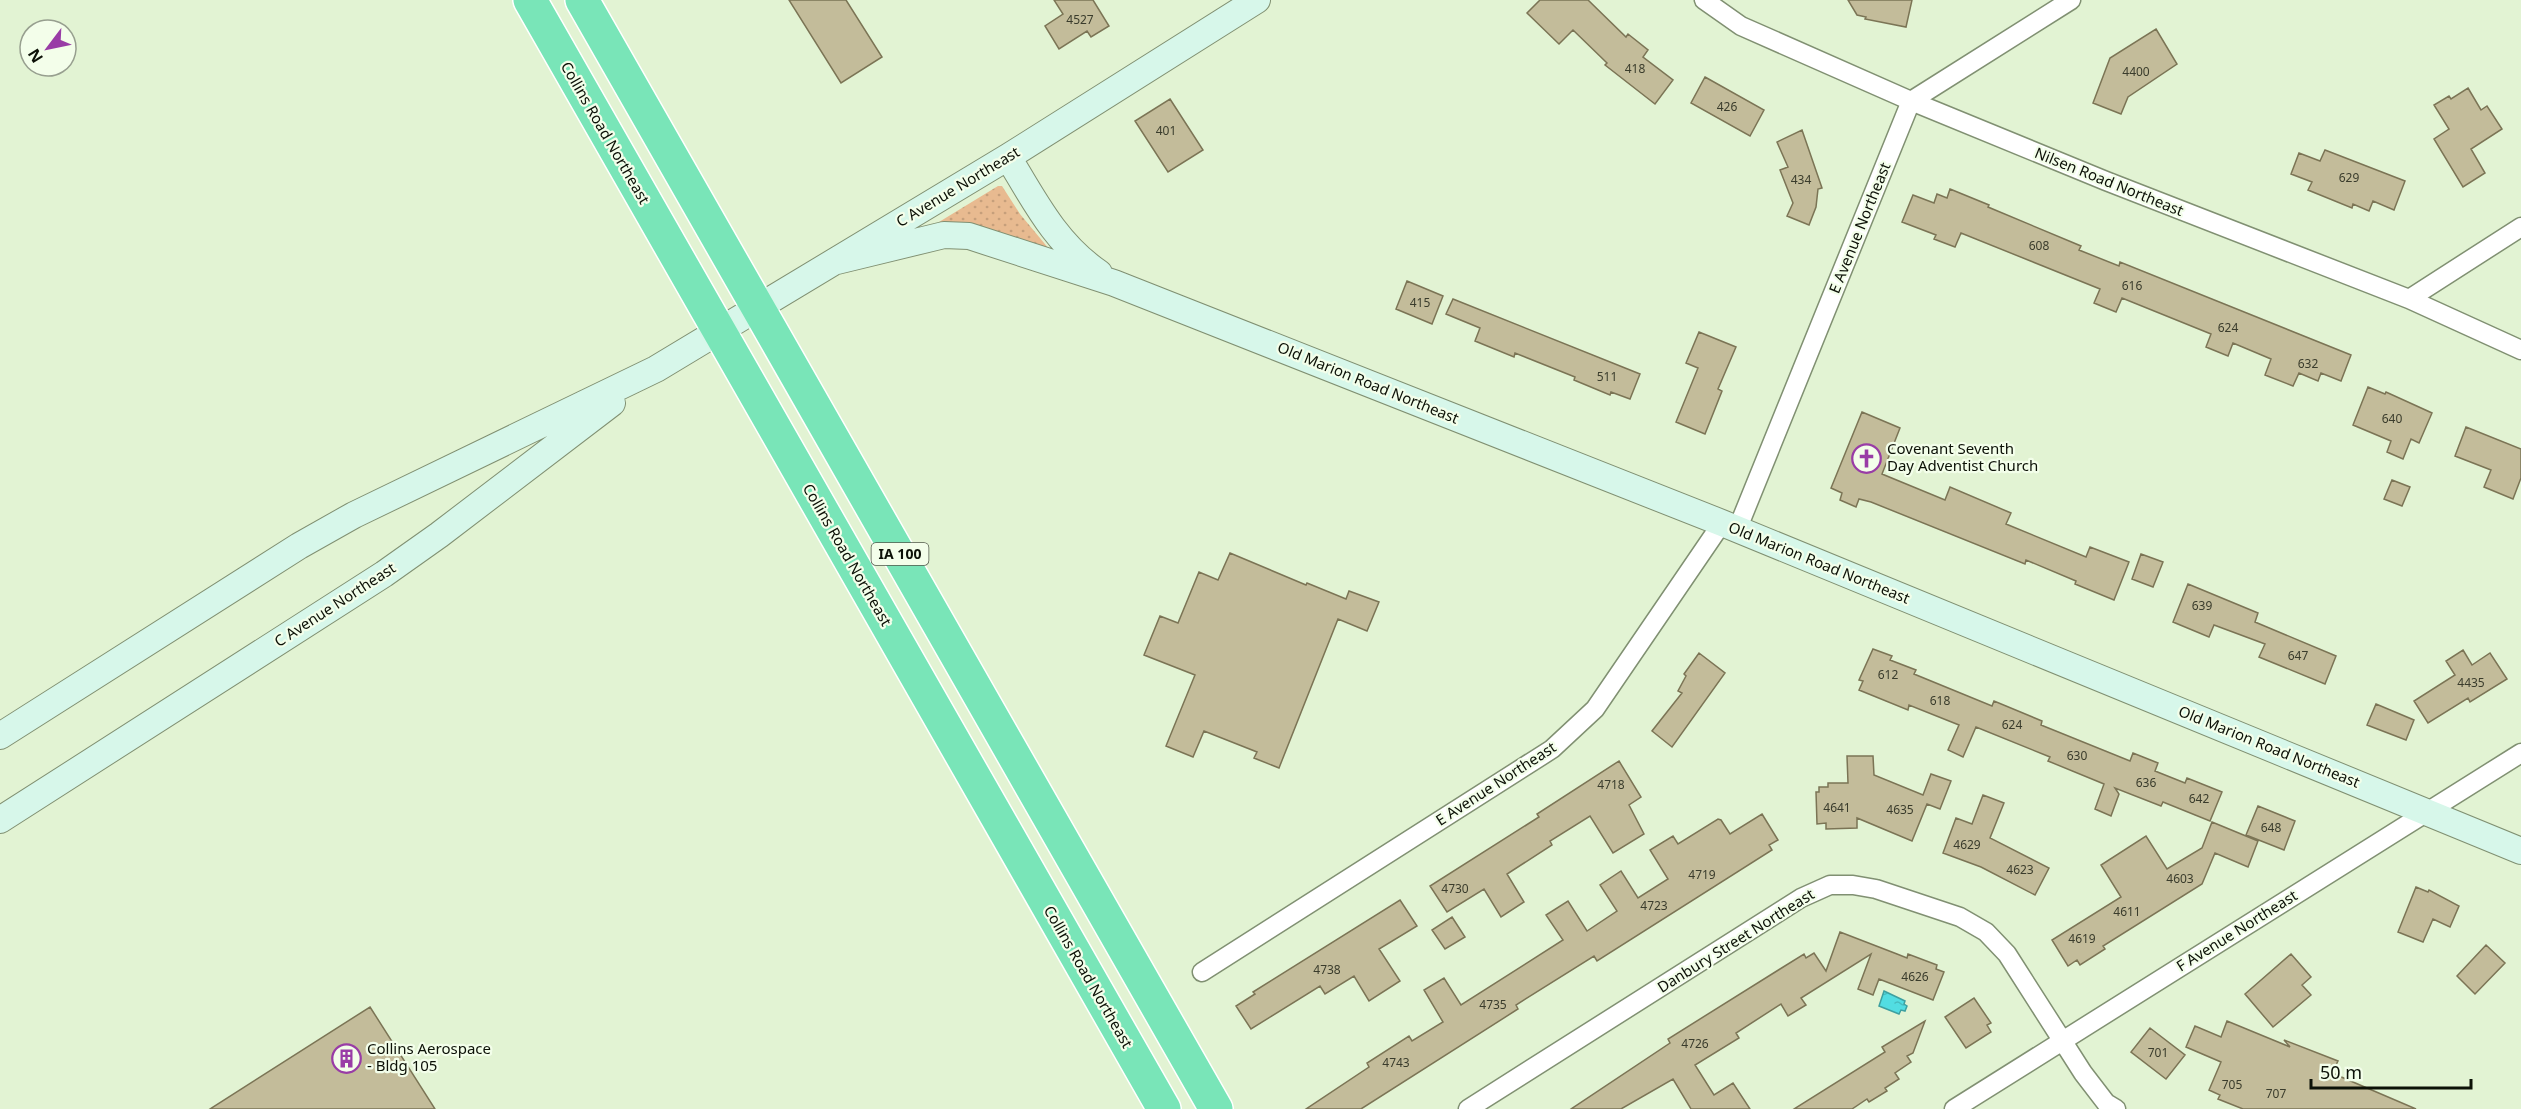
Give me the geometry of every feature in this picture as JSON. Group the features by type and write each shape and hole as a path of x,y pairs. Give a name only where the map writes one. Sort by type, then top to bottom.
{"highway":[{"name":"Collins Road Northeast","path":"530,0 1164,1109"},
{"name":"IA 100","path":"582,0 1216,1109"}],"main road":[{"name":"C Avenue Northeast","path":"0,736 318,536 398,492 656,369 1008,157 1257,0"},
{"name":"Old Marion Road Northeast","path":"1008,157 1053,231 1074,253 1114,283"},
{"name":"Old Marion Road Northeast","path":"837,261 944,235 969,236 1114,283 1729,527 2521,851"},
{"name":"C Avenue Northeast","path":"0,820 384,574 439,535 656,369"}],"street":[{"name":"Nilsen Road Northeast","path":"1704,0 1741,26 1911,101 2106,181 2409,299 2521,350"},
{"path":"1911,101 2071,0"},
{"name":"E Avenue Northeast","path":"1202,972 1552,749 1595,709 1729,527 1911,101"},
{"path":"2409,299 2521,227"},
{"name":"F Avenue Northeast","path":"1954,1109 2521,753"},
{"name":"Danbury Street Northeast","path":"1468,1109 1801,898 1830,885 1853,885 1876,889 1960,917 1986,932 2007,954 2061,1042 2106,1103 2116,1109"}],"shaded area":[{"path":"998,186 1002,186 1020,214 1054,255 939,222"}],"water":[{"path":"1884,991 1905,1001 1904,1004 1907,1006 1905,1011 1901,1010 1899,1014 1879,1006"}],"building":[{"path":"789,0 846,0 882,57 841,83"},
{"path":"1054,0 1093,0 1109,26 1091,37 1087,31 1059,49 1045,26 1063,14"},
{"path":"1540,0 1588,0 1626,37 1628,34 1648,50 1643,57 1673,80 1655,104 1605,65 1607,63 1573,30 1559,44 1527,13"},
{"path":"1848,0 1912,0 1906,27 1865,19 1866,17 1857,15"},
{"path":"2156,29 2177,64 2128,97 2121,114 2093,103 2110,58"},
{"path":"1705,77 1764,110 1750,136 1691,103"},
{"path":"2468,88 2481,110 2487,106 2502,129 2471,149 2485,173 2463,187 2434,139 2449,129 2434,105 2449,96 2451,99"},
{"path":"1170,99 1203,150 1168,172 1135,121"},
{"path":"1802,130 1822,188 1818,189 1816,207 1809,225 1787,216 1793,203 1780,170 1788,167 1777,142"},
{"path":"2325,150 2405,181 2394,210 2373,201 2369,211 2353,204 2352,208 2308,190 2312,182 2291,174 2299,153 2320,161"},
{"path":"1950,189 2081,246 2079,250 2119,266 2120,262 2351,355 2341,381 2321,373 2318,381 2299,373 2293,386 2265,375 2271,359 2233,343 2228,356 2206,347 2211,334 2122,298 2116,312 2094,303 2100,289 1961,233 1955,247 1934,239 1936,235 1902,222 1913,195 1934,203 1937,194 1947,198"},
{"path":"1407,281 1443,296 1432,324 1396,309"},
{"path":"1453,299 1640,374 1630,399 1611,392 1610,395 1574,380 1575,377 1515,353 1514,357 1475,341 1480,328 1446,314"},
{"path":"1699,332 1736,347 1718,389 1722,391 1705,434 1676,422 1698,368 1686,363"},
{"path":"2368,387 2385,394 2386,392 2432,413 2419,443 2411,439 2403,459 2387,452 2391,441 2353,425"},
{"path":"1862,412 1900,428 1882,474 1945,500 1950,487 2011,513 2006,524 2086,557 2090,547 2129,562 2114,600 2026,560 2025,564 1871,502 1859,499 1856,507 1840,500 1842,493 1831,488"},
{"path":"2466,427 2521,449 2521,478 2513,499 2484,487 2491,470 2455,456"},
{"path":"2392,480 2410,487 2402,506 2384,499"},
{"path":"1230,553 1346,599 1349,591 1379,602 1367,631 1338,619 1279,768 1254,758 1257,752 1204,731 1193,757 1166,746 1195,675 1144,655 1160,616 1178,623 1199,572 1218,580"},
{"path":"2141,554 2163,562 2153,587 2132,579"},
{"path":"2188,584 2258,613 2255,622 2336,656 2325,684 2259,657 2265,644 2214,625 2209,637 2173,622"},
{"path":"1873,649 1892,656 1890,660 1916,670 1914,674 1992,706 1994,701 2042,721 2041,725 2130,761 2133,753 2158,763 2155,771 2185,783 2187,778 2222,792 2210,821 2163,802 2161,806 2115,788 2119,794 2111,816 2095,809 2104,784 2048,761 2050,757 1976,727 1963,757 1948,750 1959,725 1909,705 1908,710 1859,690 1863,681 1859,680"},
{"path":"2463,650 2472,665 2490,653 2507,679 2470,702 2468,698 2428,723 2414,701 2455,675 2446,661"},
{"path":"1699,653 1725,673 1672,747 1652,731 1682,693 1678,691 1686,676 1684,674"},
{"path":"2376,704 2414,720 2406,740 2367,725"},
{"path":"1847,756 1873,756 1874,775 1923,795 1931,774 1951,781 1940,809 1927,804 1912,841 1857,818 1857,828 1826,829 1826,823 1817,824 1816,792 1819,792 1819,787 1828,787 1828,783 1848,783"},
{"path":"1619,761 1641,797 1629,805 1644,834 1613,853 1590,816 1550,841 1552,845 1507,874 1524,902 1501,917 1484,889 1447,912 1430,886 1539,817 1537,814"},
{"path":"1983,795 2004,803 1990,838 2049,868 2035,895 1981,867 1943,853 1956,818 1972,824"},
{"path":"2258,806 2295,821 2284,850 2246,835"},
{"path":"1762,814 1778,840 1769,845 1772,850 1597,961 1594,956 1516,1005 1518,1009 1361,1109 1306,1109 1369,1067 1367,1063 1409,1036 1412,1041 1443,1022 1424,990 1444,978 1461,1005 1563,940 1546,915 1568,901 1587,931 1617,911 1600,885 1621,871 1638,898 1668,879 1650,850 1673,836 1678,844 1718,819 1730,834"},
{"path":"2212,822 2258,841 2248,867 2215,853 2202,884 2103,946 2105,949 2080,965 2077,960 2068,966 2052,940 2121,897 2101,865 2146,836 2167,869 2202,848"},
{"path":"2416,887 2428,892 2429,890 2459,906 2450,927 2433,919 2423,942 2398,932"},
{"path":"1400,900 1417,926 1379,949 1400,981 1369,1001 1354,976 1325,994 1320,986 1251,1029 1236,1006 1255,994 1253,992"},
{"path":"1452,917 1465,937 1445,949 1432,930"},
{"path":"1840,932 1907,958 1908,954 1937,965 1936,969 1944,972 1933,1000 1879,979 1873,995 1858,989 1871,954 1801,998 1806,1005 1788,1016 1781,1004 1736,1033 1739,1038 1695,1065 1714,1095 1733,1083 1750,1109 1691,1109 1673,1079 1621,1109 1571,1109 1670,1043 1668,1039 1804,954 1806,958 1814,953 1826,971"},
{"path":"2486,945 2505,963 2475,994 2457,976"},
{"path":"2291,954 2311,977 2302,985 2311,995 2273,1027 2245,994"},
{"path":"1974,998 1991,1023 1987,1025 1991,1032 1966,1048 1945,1017"},
{"name":"Collins Aerospace - Bldg 105","path":"370,1007 435,1109 210,1109"},
{"path":"1925,1021 1913,1053 1907,1056 1911,1062 1895,1073 1899,1079 1885,1088 1887,1091 1869,1102 1867,1099 1852,1109 1794,1109 1885,1052 1882,1047"},
{"path":"2227,1021 2290,1047 2284,1040 2338,1061 2332,1073 2416,1109 2243,1109 2218,1099 2220,1095 2209,1090 2221,1062 2186,1047 2195,1026 2221,1037"},
{"path":"2150,1028 2185,1055 2166,1079 2131,1052"}],"place":[{"name":"Covenant Seventh Day Adventist Church","path":"1866,458"},
{"name":"Collins Aerospace - Bldg 105","path":"346,1058"}]}
